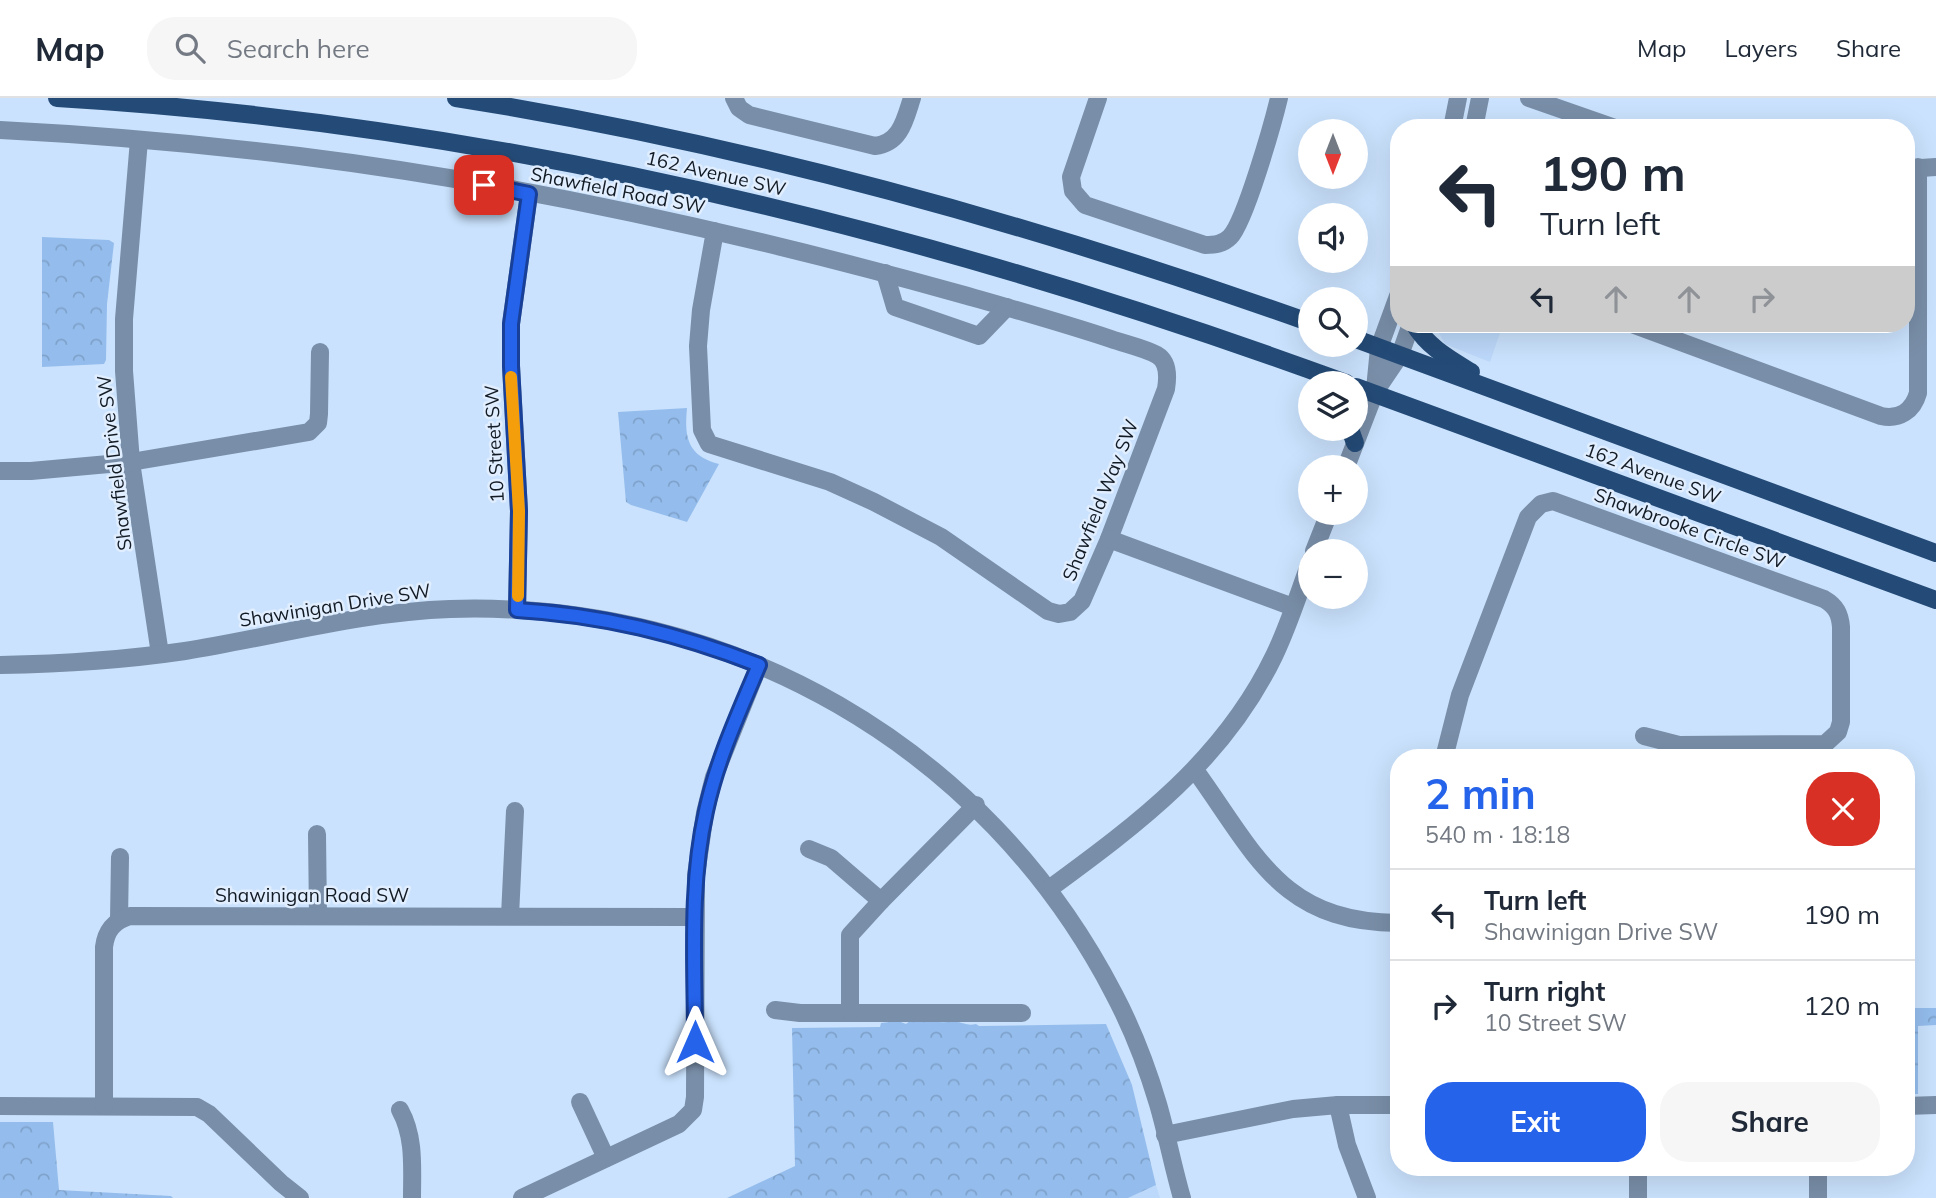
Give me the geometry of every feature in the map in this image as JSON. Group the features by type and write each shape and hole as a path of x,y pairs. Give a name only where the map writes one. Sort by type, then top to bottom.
{"main road":[{"name":"162 Avenue SW","path":"57,98 134,103 344,126 493,149 662,182 837,223 972,260 1312,371"},
{"name":"162 Avenue SW","path":"456,98 568,116 844,178 1031,231 1298,319"},
{"path":"1419,333 1437,352 1510,396"},
{"name":"162 Avenue SW","path":"1368,344 1936,552"},
{"path":"1266,355 1298,375"},
{"name":"162 Avenue SW","path":"1368,390 1936,600"}],"street":[{"path":"734,98 740,108 749,115 875,146 894,139 903,127 912,98"},
{"path":"1098,98 1071,177 1076,197 1085,205 1205,245 1222,243 1236,230 1262,158 1279,98"},
{"path":"1454,119 1458,98"},
{"path":"1476,119 1480,98"},
{"path":"1529,98 1589,119"},
{"name":"Shawfield Road SW","path":"0,130 299,156 439,177 715,231 885,273 1007,307 1157,355 1166,367"},
{"name":"Shawfield Drive SW","path":"139,140 124,319 124,371 131,462 160,654"},
{"path":"1656,333 1881,416 1900,416 1912,406 1918,393 1920,168"},
{"name":"10 Street SW","path":"517,610 519,511 511,324 529,194"},
{"name":"Shawfield Way SW","path":"715,231 701,310 698,345 702,430 709,444 830,482 874,502 942,537 1054,613 1070,612 1082,601 1110,539 1166,388 1166,367"},
{"path":"885,273 895,307 979,336 1007,307"},
{"path":"1375,392 1379,348 1390,318"},
{"path":"1368,406 1400,355 1409,333"},
{"path":"0,471 31,471 131,462 309,432 317,423 319,414 320,352"},
{"name":"Shawbrooke Circle SW","path":"1446,749 1460,695 1528,517 1541,504 1553,501 1825,599 1835,607 1841,627 1841,722 1838,732 1832,740 1818,746 1768,749"},
{"path":"1110,539 1293,607"},
{"path":"1049,890 1157,806 1195,770 1221,740 1252,695 1274,656 1298,594"},
{"name":"Shawinigan Drive SW","path":"0,665 76,663 160,654 408,612 447,610 556,612 601,619 664,632 759,665 831,699 915,754 975,806 1049,890 1074,924 1116,997 1150,1080 1182,1198"},
{"path":"522,1198 679,1124 693,1110 695,917 699,846 714,777 759,665"},
{"path":"1644,736 1702,749"},
{"path":"1195,770 1259,862 1282,886 1306,902 1340,917 1363,922 1390,923"},
{"path":"850,1012 850,935 975,806"},
{"path":"510,916 515,811"},
{"path":"317,834 318,916"},
{"path":"809,849 831,858 881,901"},
{"path":"104,1106 104,947 107,933 119,920 120,857"},
{"name":"Shawinigan Road SW","path":"119,920 130,916 695,917"},
{"path":"775,1010 800,1013 1022,1013"},
{"path":"580,1102 606,1158"},
{"path":"1338,1105 1348,1145 1367,1198"},
{"path":"1165,1135 1261,1114 1338,1105 1390,1105"},
{"path":"1915,1105 1936,1105"},
{"path":"0,1106 190,1106 201,1109 300,1198"},
{"path":"400,1110 406,1120 410,1138 412,1198"},
{"path":"1638,1176 1638,1198"},
{"path":"1818,1176 1818,1198"}],"shaded area":[{"path":"1439,333 1500,333 1490,362 1445,344"},
{"path":"1156,1185 1160,1198 1128,1198"}],"green space":[{"path":"42,237 109,240 114,243 104,364 42,367"},
{"path":"687,408 686,428 694,451 719,464 687,522 626,502 618,412"},
{"path":"1915,1008 1936,1008 1936,1025 1918,1026 1918,1094 1915,1094"},
{"path":"931,1020 979,1026 1106,1024 1132,1085 1156,1185 1128,1198 727,1198 795,1166 792,1028 880,1027 881,1023 898,1021 906,1024 910,1021"},
{"path":"0,1122 53,1122 59,1190 173,1198 0,1198"}],"slow traffic":[{"path":"511,377 519,511 518,596"}],"route":[{"path":"484,185 529,194 518,258 511,324 519,511 517,610 556,612 664,632 759,665 714,777 699,846 696,874 695,1042"}]}
